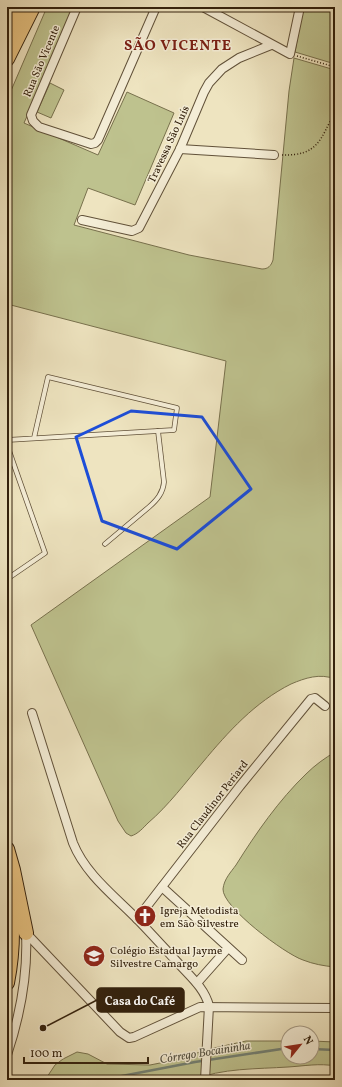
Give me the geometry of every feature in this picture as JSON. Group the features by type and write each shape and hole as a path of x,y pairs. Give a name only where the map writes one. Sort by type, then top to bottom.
{"highway":[{"path":"7,32 18,7"},
{"path":"7,59 33,7"},
{"path":"7,848 26,933"},
{"path":"7,872 11,905 11,926 7,983"}],"street":[{"name":"Rua São Vicente","path":"77,7 31,114 35,124 84,143 91,144 98,140 156,7"},
{"path":"203,7 290,54 300,7"},
{"name":"Travessa São Luís","path":"82,220 132,232 138,229 141,226 180,149 204,92 215,76 222,69 239,58 271,45"},
{"path":"180,149 274,155"},
{"name":"Rua Claudinor Periard","path":"137,919 240,786 306,704 313,698 325,706"},
{"path":"32,713 76,851 84,864 208,996 223,1007"},
{"path":"162,887 242,960"},
{"path":"26,933 120,1032 129,1038 194,1008 200,1007 335,1008"},
{"path":"7,1055 20,1012 24,977 26,933"},
{"path":"198,985 228,948"},
{"path":"198,985 206,996 209,1006 205,1077"}],"lane":[{"path":"7,440 174,430 176,408 48,377 34,438"},
{"path":"105,544 149,507 156,500 162,490 164,482 158,431"},
{"path":"7,445 44,553 7,579"}],"path":[{"path":"290,54 335,67"},
{"path":"274,155 295,154 311,150 322,138 335,112"}],"highlighted area":[{"path":"131,411 202,417 251,489 177,549 102,521 76,437"}],"green space":[{"path":"47,7 75,7 24,123 98,155 127,92 174,113 135,205 88,188 74,225 189,255 262,269 268,268 273,260 289,91 294,58 335,70 335,679 324,676 307,678 278,691 254,709 232,729 163,809 140,831 131,836 126,833 118,821 31,625 210,497 226,361 7,304 7,100"},
{"path":"303,7 335,7 335,64 295,52"},
{"path":"50,83 64,90 51,118 37,112"},
{"path":"335,752 335,967 319,965 294,956 270,940 243,918 225,897 223,889 228,876 277,806 309,771"},
{"path":"246,1041 280,1041 280,1065 318,1065 227,1071 193,1080 45,1080 55,1065 77,1052 88,1054 107,1064 150,1065 170,1061 214,1048"},
{"path":"320,1041 335,1042 335,1066 320,1065"}],"waterway":[{"name":"Córrego Bocaininha","path":"101,1080 195,1062 280,1049"},
{"name":"Córrego Bocaininha","path":"320,1049 335,1050"}],"place":[{"name":"Igreja Metodista em São Silvestre","path":"145,916"},
{"name":"Colégio Estadual Jayme Silvestre Camargo","path":"94,956"},
{"name":"Casa do Café","path":"43,1028"}],"district":[{"name":"SÃO VICENTE","path":"178,45"}]}
